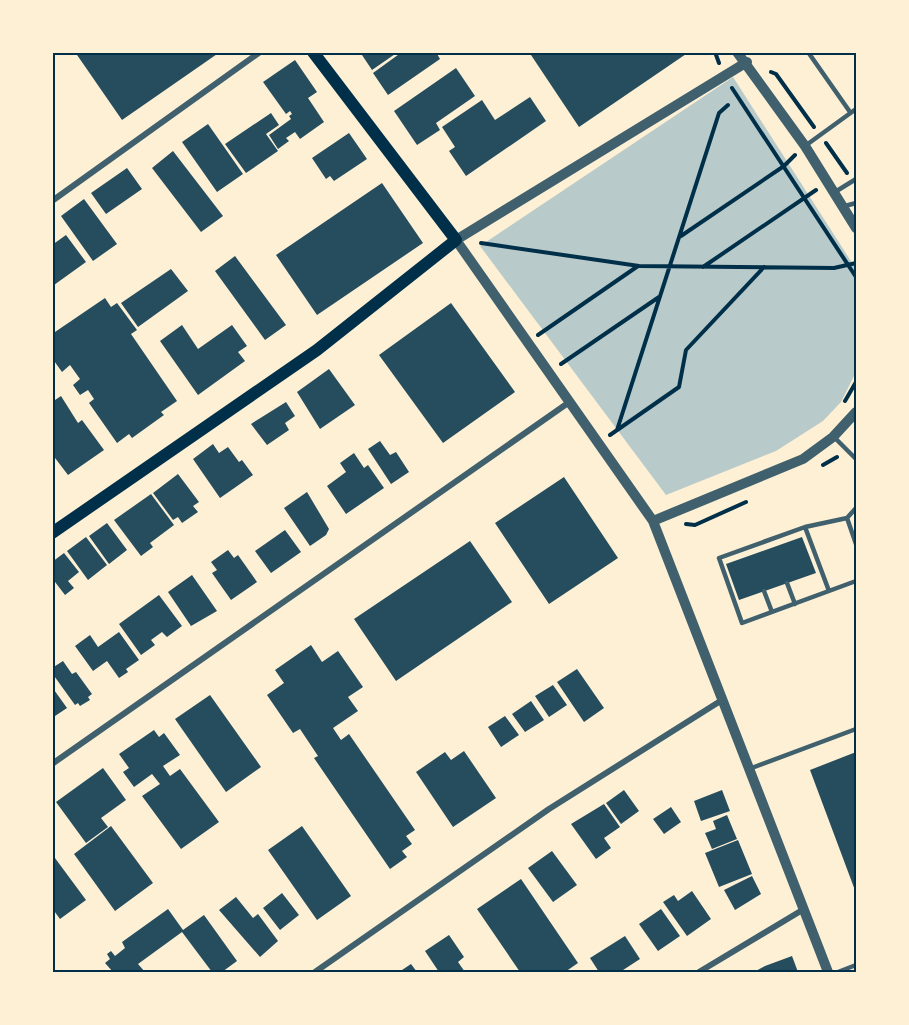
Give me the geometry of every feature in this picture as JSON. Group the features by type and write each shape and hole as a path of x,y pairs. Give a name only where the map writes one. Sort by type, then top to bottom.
{"main road":[{"path":"52,532 317,350 456,240 313,52"}],"street":[{"path":"52,201 260,52"},
{"path":"737,52 745,57 835,192 856,228"},
{"path":"745,57 456,240 652,521 828,972"},
{"path":"52,764 568,403"},
{"path":"652,521 803,459 833,436 856,412"},
{"path":"315,972 549,809 722,700"},
{"path":"699,972 805,909"}],"lane":[{"path":"808,52 850,112"},
{"path":"805,146 856,109"},
{"path":"835,192 856,179"},
{"path":"844,206 856,203"},
{"path":"833,436 856,459"},
{"path":"856,508 847,518 805,527 719,558 742,623 856,581"},
{"path":"847,518 856,544"},
{"path":"805,527 829,591"},
{"path":"771,539 774,547"},
{"path":"748,548 751,555"},
{"path":"787,583 795,604"},
{"path":"764,591 772,612"},
{"path":"749,769 856,729"},
{"path":"838,972 856,965"}],"path":[{"path":"738,99 851,265 856,277"},
{"path":"617,430 681,237 719,113 729,105"},
{"path":"681,237 784,166 805,146"},
{"path":"702,267 828,182"},
{"path":"456,240 639,266 834,268 856,263"},
{"path":"527,342 639,266"},
{"path":"597,444 679,387 686,350 764,267"},
{"path":"548,373 660,296"},
{"path":"841,408 856,382"}],"shaded area":[{"path":"733,77 856,269 856,372 841,402 823,421 776,451 666,495 480,246"}],"building":[{"path":"75,52 220,52 122,120"},
{"path":"360,52 398,52 372,70"},
{"path":"402,52 436,52 440,59 388,95 373,73"},
{"path":"529,52 689,52 579,127"},
{"path":"295,60 317,92 308,98 324,122 300,139 295,132 286,138 289,141 278,149 269,135 291,119 289,116 292,114 290,111 286,114 263,82"},
{"path":"456,68 475,96 436,123 440,130 417,145 394,111"},
{"path":"530,97 546,121 466,176 449,151 455,147 442,127 482,100 495,120"},
{"path":"271,113 279,125 266,134 278,151 246,173 225,144"},
{"path":"208,124 243,174 217,192 182,142"},
{"path":"349,133 367,159 334,181 330,176 326,179 312,158"},
{"path":"173,151 223,216 201,232 152,168"},
{"path":"127,168 142,189 106,214 91,193"},
{"path":"382,183 423,243 317,315 276,255"},
{"path":"84,199 117,244 93,261 61,216"},
{"path":"66,235 86,262 54,285 52,245"},
{"path":"235,256 286,325 265,340 215,271"},
{"path":"171,269 188,291 138,327 121,303"},
{"path":"105,298 111,307 117,303 137,330 131,334 177,401 161,412 164,415 132,438 129,434 117,443 89,403 94,399 88,390 80,395 73,385 80,379 70,365 62,372 52,358 52,334"},
{"path":"451,303 515,392 443,443 379,355"},
{"path":"182,325 198,349 232,325 247,346 238,352 245,361 198,395 160,341"},
{"path":"329,369 355,405 320,429 297,392"},
{"path":"61,396 78,423 82,420 104,450 68,475 52,454 52,402"},
{"path":"286,402 295,416 285,423 289,430 267,445 251,424"},
{"path":"380,441 390,455 396,452 409,472 391,484 368,449"},
{"path":"213,444 219,453 228,447 253,475 220,498 193,459"},
{"path":"354,453 364,468 368,465 384,488 346,514 327,486 346,472 340,463"},
{"path":"178,474 199,502 193,506 198,512 182,523 178,517 173,520 153,493"},
{"path":"564,477 618,558 549,604 495,523"},
{"path":"307,492 329,529 326,535 310,546 284,508"},
{"path":"151,494 174,525 150,543 153,547 141,556 114,520"},
{"path":"107,523 127,550 109,564 89,536"},
{"path":"285,530 301,552 271,573 255,551"},
{"path":"86,537 107,565 88,580 67,551"},
{"path":"802,537 816,573 739,600 726,564"},
{"path":"470,541 512,602 396,681 354,619"},
{"path":"228,550 234,558 238,555 257,582 231,600 212,573 217,570 211,562"},
{"path":"64,553 79,572 68,581 74,588 65,595 52,578 52,562"},
{"path":"192,575 217,611 191,626 168,592"},
{"path":"159,595 182,626 167,637 162,632 151,640 155,645 141,655 119,624"},
{"path":"119,632 139,660 126,669 128,672 119,678 107,661 93,671 75,646 90,635 98,647"},
{"path":"311,645 322,662 338,651 363,687 348,697 358,711 333,728 341,740 349,734 415,830 406,836 412,844 402,851 407,857 390,869 314,758 318,756 300,729 293,733 267,695 284,683 275,670"},
{"path":"63,661 72,674 76,672 92,694 88,697 90,700 80,706 78,703 75,705 52,673 52,668"},
{"path":"577,669 604,708 584,722 557,682"},
{"path":"553,685 567,705 549,717 535,696"},
{"path":"52,687 67,708 52,718"},
{"path":"210,695 261,767 226,792 175,719"},
{"path":"531,701 544,720 525,732 512,714"},
{"path":"505,716 519,735 501,747 488,727"},
{"path":"154,730 159,737 164,733 180,755 163,766 170,776 180,769 219,822 181,849 142,796 160,784 152,774 134,787 123,772 129,768 119,754"},
{"path":"464,751 496,798 453,827 416,772 445,752 451,760"},
{"path":"856,752 856,893 810,770"},
{"path":"103,768 126,800 101,818 108,827 86,843 56,802"},
{"path":"624,790 639,811 621,824 606,803"},
{"path":"722,790 730,811 701,821 694,801"},
{"path":"604,804 620,827 604,838 611,848 596,859 571,824"},
{"path":"671,807 681,822 664,834 653,819"},
{"path":"727,815 737,839 712,849 705,833 716,829 713,821"},
{"path":"111,826 153,883 115,911 74,854"},
{"path":"302,826 351,896 317,920 268,850"},
{"path":"738,840 752,874 719,887 705,853"},
{"path":"552,851 577,885 553,902 528,868"},
{"path":"52,854 86,900 60,919 52,908"},
{"path":"752,876 761,894 735,910 724,890"},
{"path":"521,879 578,963 565,972 520,972 477,909"},
{"path":"692,891 711,919 687,936 663,902 674,895 678,901"},
{"path":"282,893 299,915 280,930 263,908"},
{"path":"236,897 253,918 258,914 278,941 260,957 219,910"},
{"path":"168,909 183,930 204,915 237,961 222,972 212,972 182,932 138,964 145,972 113,972 105,963 110,959 107,954 111,951 115,956 125,948 122,942"},
{"path":"661,909 680,936 658,951 639,924"},
{"path":"449,935 464,957 458,962 465,972 439,972 425,951"},
{"path":"625,936 640,959 620,972 599,972 590,958"},
{"path":"792,956 798,972 754,972 765,966"},
{"path":"411,964 417,972 399,972"}]}
